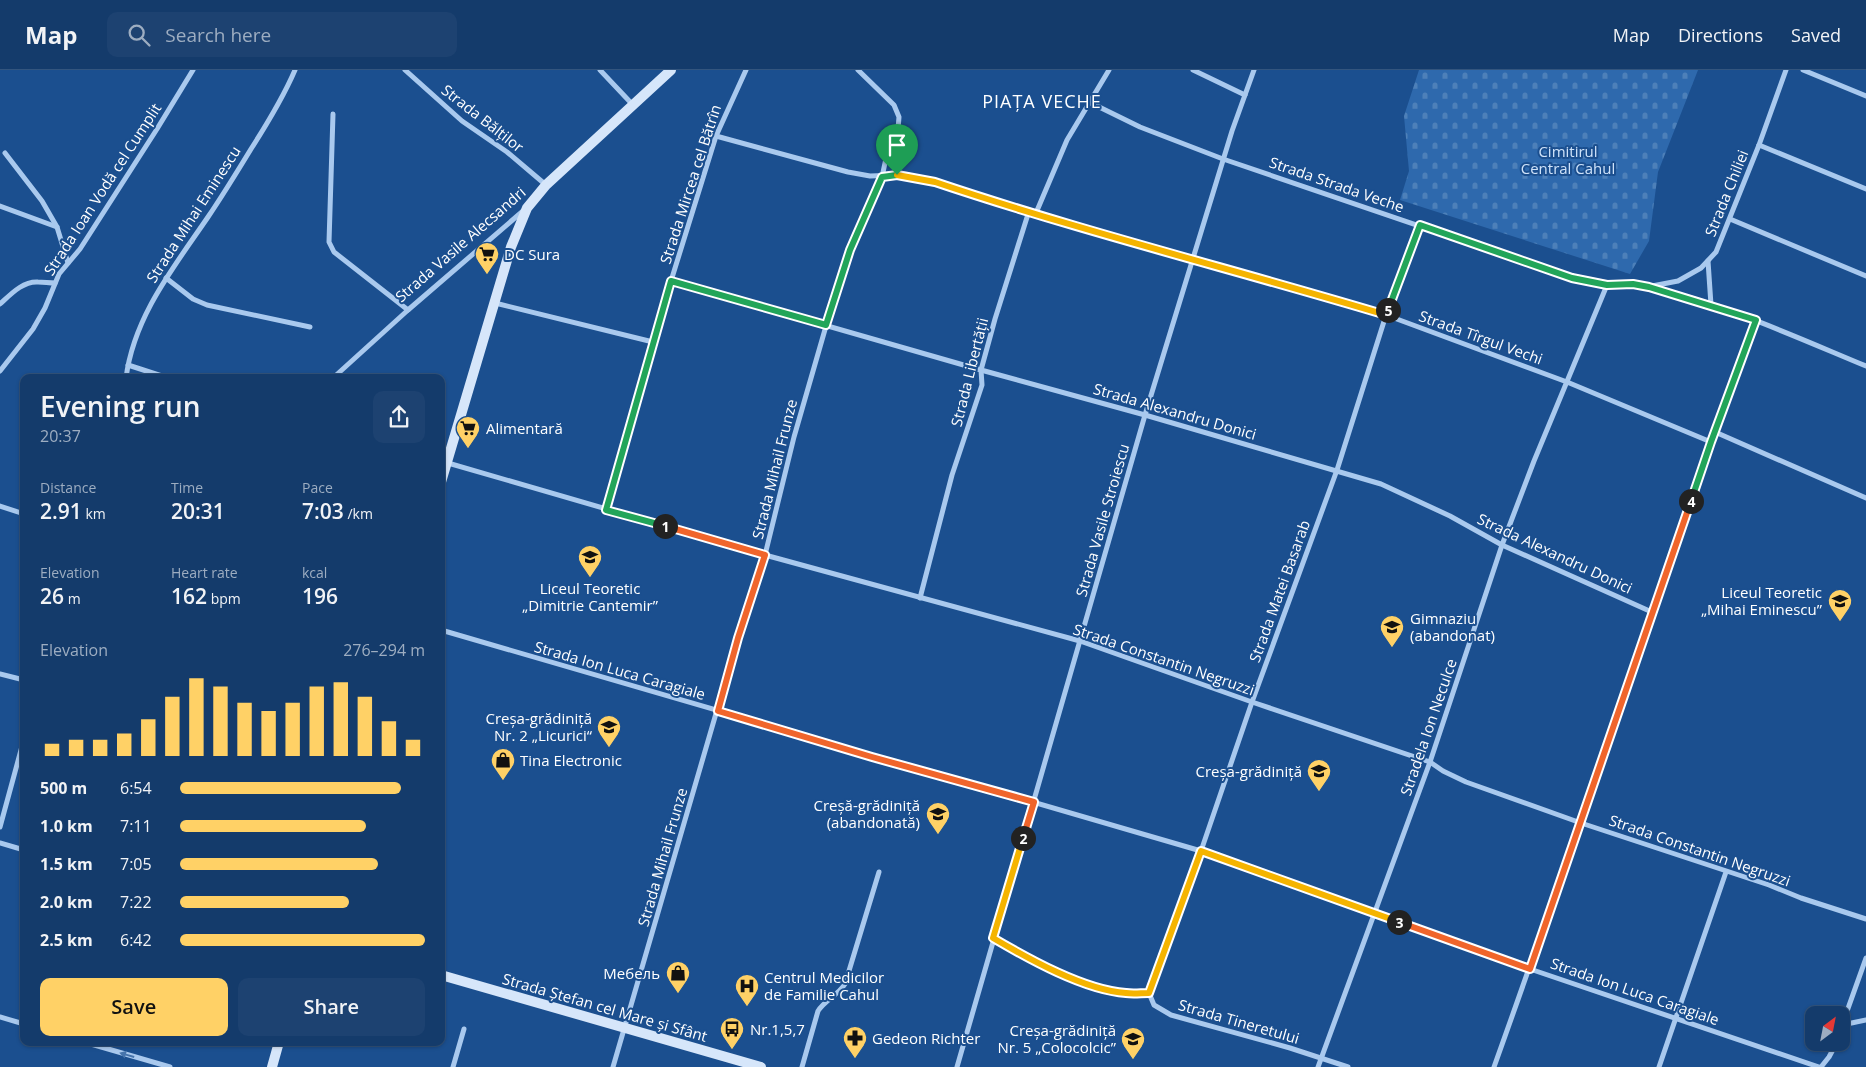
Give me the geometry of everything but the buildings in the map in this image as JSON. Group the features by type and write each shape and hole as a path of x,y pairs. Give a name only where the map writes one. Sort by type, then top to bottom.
{"main road":[{"name":"Strada Vasile Alecsandri","path":"527,208 546,185 671,70"},
{"path":"445,459 515,236 527,208"},
{"name":"Strada Ștefan cel Mare și Sfânt","path":"445,976 760,1067"},
{"path":"272,1067 278,1046"}],"street":[{"name":"Strada Ioan Vodă cel Cumplit","path":"0,371 33,328 45,308 55,283 80,249 157,130 193,70"},
{"name":"Strada Mihai Eminescu","path":"127,374 140,327 166,278 209,216 272,114 295,70"},
{"name":"Strada Bălților","path":"405,70 462,121 508,152 546,185"},
{"path":"600,70 633,105"},
{"name":"Strada Mircea cel Bătrîn","path":"606,510 653,342 716,136 746,70"},
{"name":"Strada Mihail Frunze","path":"613,1067 738,638 765,555 794,437 826,325 850,250 882,177 888,148 898,129 899,117 889,98 870,83 858,70"},
{"path":"1036,213 1068,140 1109,70"},
{"path":"1193,70 1245,95"},
{"name":"Strada Vasile Stroiescu","path":"957,1067 1145,415 1223,159 1254,70"},
{"name":"Strada Chiliei","path":"1649,287 1668,284 1701,268 1719,246 1786,70"},
{"path":"1803,70 1866,96"},
{"name":"Strada Strada Veche","path":"1089,102 1140,127 1223,159 1572,278 1607,285 1633,284 1649,287 1711,305 1756,320 1866,366"},
{"path":"333,114 328,242 334,252 408,310"},
{"name":"Strada Tîrgul Vechi","path":"716,136 848,172 882,177 897,175 916,177 1193,260 1276,282 1386,315 1567,382 1711,442"},
{"path":"1759,145 1866,189"},
{"path":"5,152 42,200 57,227 68,263"},
{"path":"0,206 57,227"},
{"name":"Strada Vasile Alecsandri","path":"337,374 408,310 527,208"},
{"name":"Strada Libertății","path":"920,598 952,475 982,385 981,370 1029,211"},
{"path":"1730,219 1866,276"},
{"name":"Strada Matei Basarab","path":"1149,993 1201,851 1252,702 1337,470 1386,315 1420,225"},
{"path":"1708,261 1711,305"},
{"path":"166,278 193,299 207,305 310,327"},
{"name":"Strada Alexandru Donici","path":"671,281 1381,484 1450,516 1502,544 1654,613"},
{"path":"0,304 16,290 27,284 36,282 55,283"},
{"name":"Stradela Ion Neculce","path":"1318,1067 1430,762 1502,544 1534,461 1607,285"},
{"path":"495,303 653,342"},
{"path":"1494,1067 1654,613 1711,442 1756,320"},
{"path":"128,365 156,374"},
{"path":"1715,432 1866,498"},
{"name":"Strada Constantin Negruzzi","path":"445,462 765,555 1080,641 1430,762 1443,771 1466,782 1581,823 1866,919"},
{"path":"0,506 20,513"},
{"name":"Strada Ion Luca Caragiale","path":"445,631 872,757 1201,851 1530,969 1820,1067"},
{"path":"0,674 20,679"},
{"path":"0,827 20,754"},
{"path":"0,843 20,849"},
{"path":"802,1067 818,1011 822,1005 837,994 846,984 878,872"},
{"path":"1658,1067 1726,872"},
{"path":"993,938 1024,956 1064,975 1102,989 1126,994 1149,993"},
{"path":"1849,1006 1866,958"},
{"name":"Strada Tineretului","path":"1149,993 1154,1005 1170,1015 1222,1028 1321,1057 1348,1067"},
{"path":"0,1017 20,1023"},
{"path":"1850,1024 1866,1020"},
{"path":"453,1067 464,1028"},
{"path":"98,1046 170,1067"},
{"path":"1820,1067 1832,1051"}],"green space":[{"name":"Cimitirul Central Cahul","path":"1419,70 1698,70 1658,172 1649,241 1630,274 1400,200 1409,171 1404,116"}],"place":[{"name":"DC Sura","path":"487,275"},
{"name":"Alimentară","path":"468,449"},
{"name":"Liceul Teoretic „Dimitrie Cantemir”","path":"590,578"},
{"name":"Liceul Teoretic „Mihai Eminescu”","path":"1840,622"},
{"name":"Gimnaziu (abandonat)","path":"1392,648"},
{"name":"Creșa-grădiniță Nr. 2 „Licurici“","path":"609,748"},
{"name":"Tina Electronic","path":"503,781"},
{"name":"Creșa-grădiniță","path":"1319,792"},
{"name":"Creșă-grădiniță (abandonată)","path":"938,835"},
{"name":"Мебель","path":"678,994"},
{"name":"Centrul Medicilor de Familie Cahul","path":"747,1007"},
{"name":"Nr.1,5,7","path":"732,1050"},
{"name":"Gedeon Richter","path":"855,1059"},
{"name":"Creșa-grădiniță Nr. 5 „Colocolcic”","path":"1133,1060"}],"district":[{"name":"PIAȚA VECHE","path":"1042,101"}],"route":[{"path":"897,175 935,182 1193,260 1276,282 1386,315 1420,225 1572,278 1607,285 1633,284 1649,287 1756,320 1711,442 1654,613 1530,969 1201,851 1149,993 1126,994 1102,989 1064,975 1024,956 993,938 1034,802 872,757 718,711 738,638 765,555 606,510 671,281 826,325 850,250 882,177 897,175"}]}
